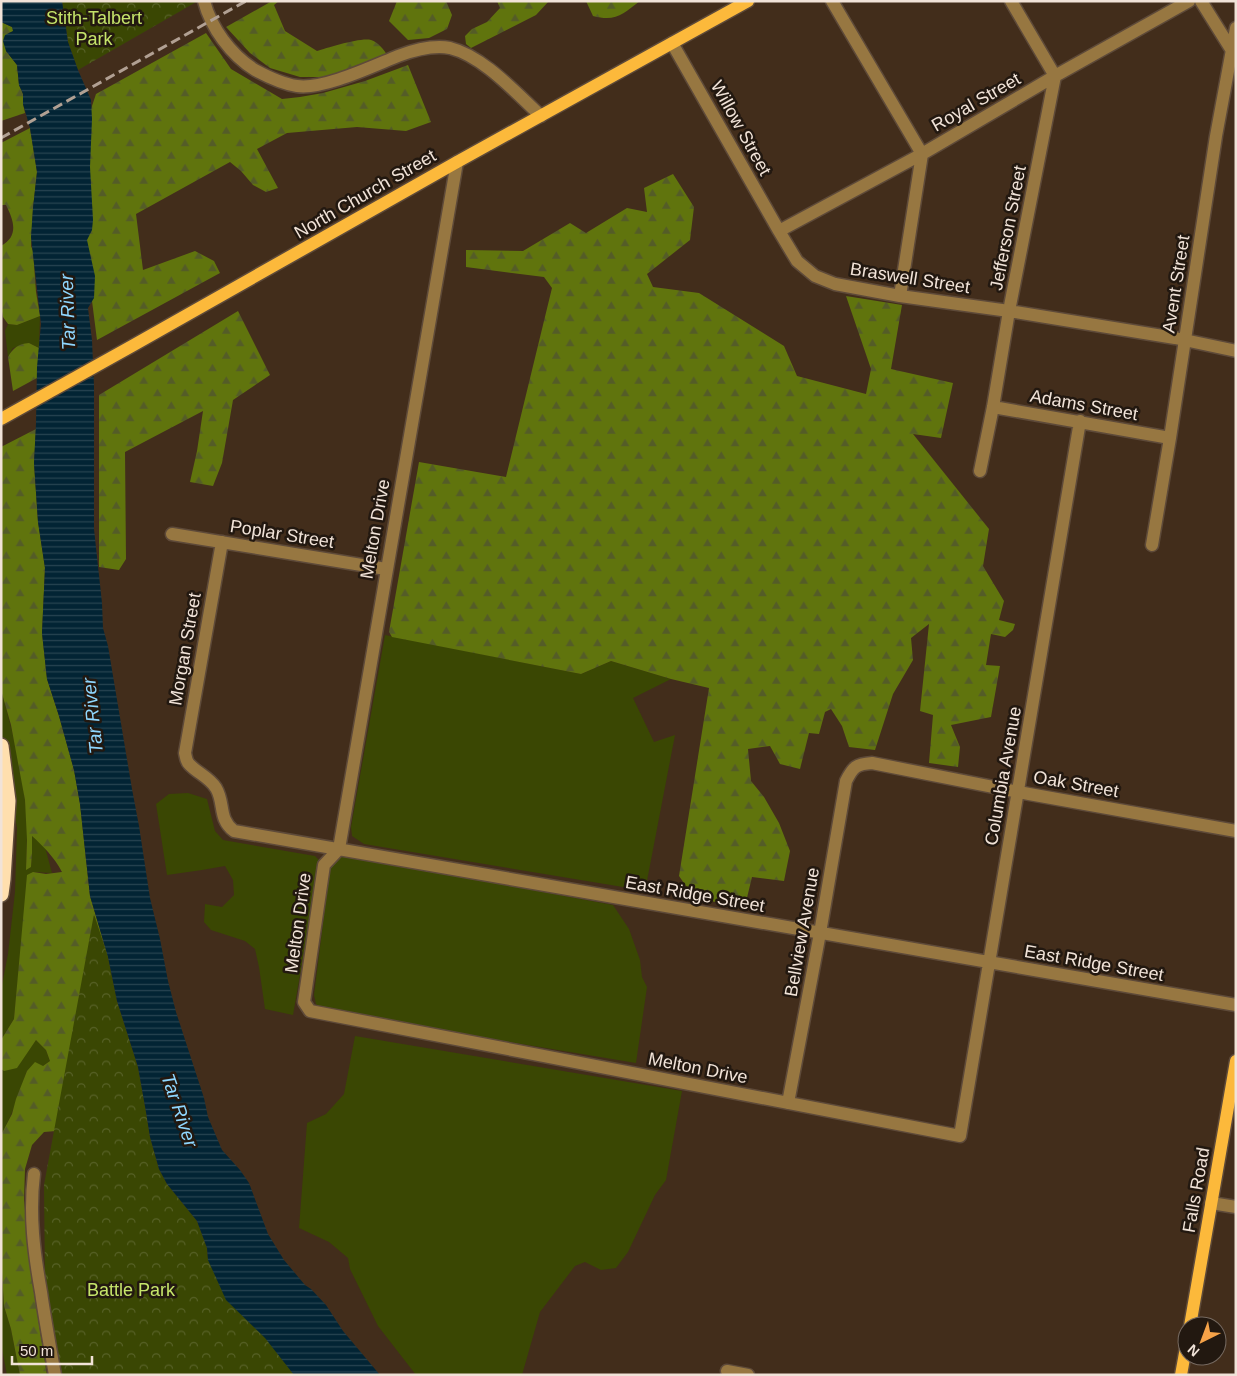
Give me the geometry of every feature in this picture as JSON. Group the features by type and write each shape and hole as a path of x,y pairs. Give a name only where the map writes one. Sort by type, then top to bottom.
{"highway":[{"path":"1,746 8,801 4,879 1,894"}],"main road":[{"name":"North Church Street","path":"1,419 457,162 748,1"},
{"name":"Falls Road","path":"1192,1316 1236,1061"}],"street":[{"path":"204,1 214,26 237,56 249,66 280,82 298,86 313,86 335,80 407,53 428,48 449,48 469,55 502,79 541,116"},
{"path":"832,1 922,154 900,296"},
{"path":"1011,1 1055,76"},
{"name":"Royal Street","path":"779,231 922,154 1055,76 1189,1"},
{"path":"1201,1 1231,49"},
{"name":"Avent Street","path":"1152,544 1216,136 1236,28"},
{"name":"Willow Street","path":"672,43 779,231"},
{"name":"Jefferson Street","path":"980,472 1055,76"},
{"name":"Melton Drive","path":"457,162 339,849 324,865 304,1002 310,1011 960,1136"},
{"name":"Braswell Street","path":"779,231 798,262 815,276 834,284 1185,340 1236,351"},
{"name":"Adams Street","path":"993,408 1080,421 1170,438"},
{"name":"Columbia Avenue","path":"960,1136 1080,421"},
{"name":"Poplar Street","path":"172,534 386,569"},
{"name":"Morgan Street","path":"187,763 185,753 222,542"},
{"name":"East Ridge Street","path":"187,763 206,777 216,788 224,817 228,826 234,831 1236,1005"},
{"name":"Oak Street","path":"852,769 861,764 872,763 1236,831"},
{"name":"Bellview Avenue","path":"788,1103 846,780 852,769"},
{"path":"34,1174 32,1197 33,1239 45,1323 55,1375"},
{"path":"1211,1203 1236,1207"},
{"path":"727,1371 748,1375"}],"green space":[{"name":"Stith-Talbert Park","path":"62,1 198,1 78,70 68,42"},
{"path":"272,1 279,1 274,5 285,31 317,51 366,39 376,42 388,56 330,77 300,77 270,68 250,53 226,27"},
{"path":"397,1 446,1 452,15 447,29 429,38 408,40 389,21"},
{"path":"497,1 549,1 536,15 471,48 466,44 465,36 472,29 487,22 500,8"},
{"path":"586,1 640,1 619,16 601,18 593,16"},
{"path":"1,22 12,27 14,31 9,33 6,51 17,65 25,113 1,121"},
{"path":"206,33 231,69 282,99 323,93 365,81 408,65 431,122 406,131 357,127 287,133 257,149 278,188 266,192 253,185 230,162 136,214 143,270 195,251 214,261 220,273 97,340 85,246 85,127 96,94"},
{"path":"30,128 37,172 31,246 40,316 17,325 8,324 3,317 1,306 1,246 7,242 13,233 13,222 6,205 1,205 1,143"},
{"path":"673,174 694,207 690,240 647,274 653,287 699,293 784,346 797,376 866,394 871,369 846,296 902,305 891,369 953,383 941,438 913,434 989,529 983,566 1004,601 999,620 1015,624 1013,630 1005,637 991,634 986,665 1000,666 991,717 951,725 960,747 958,767 929,763 933,715 920,711 929,624 911,638 913,660 893,694 875,750 849,747 842,726 831,709 825,712 819,734 809,733 800,769 780,764 770,746 748,749 751,781 764,797 779,823 790,851 784,881 752,877 745,906 695,899 679,876 709,688 611,661 581,674 392,637 389,632 419,462 506,477 552,288 544,277 466,267 466,250 523,251 570,223 586,233 627,208 647,212 644,188"},
{"path":"238,311 270,375 233,400 222,463 213,486 190,482 203,411 125,452 126,559 119,570 99,567 99,395"},
{"path":"40,316 39,348 29,343 13,348 8,357 5,331 8,324 17,325"},
{"path":"29,343 39,348 37,378 13,391 8,357 16,347"},
{"path":"36,429 34,463 38,522 45,568 42,633 47,679 74,770 80,804 90,896 108,957 80,1129 44,1132 32,1145 25,1169 24,1200 32,1280 47,1375 20,1375 11,1329 4,1306 1,1256 1,1135 12,1114 27,1071 35,1062 43,1066 50,1061 46,1050 36,1040 17,1068 4,1071 1,1069 1,1040 14,1019 27,875 33,872 46,874 62,872 49,853 32,836 31,867 26,870 25,800 11,725 1,690 1,447"},
{"path":"385,635 581,674 611,661 671,679 633,698 654,742 675,735 646,886 637,889 629,888 364,844 352,836 351,827"},
{"path":"1,690 23,786 27,826 26,869 31,867 31,835 45,847 52,873 33,872 20,960 14,1019 1,1040 1,990 8,954 15,892 17,828 1,730"},
{"path":"188,793 207,799 215,831 223,840 315,856 320,861 293,1015 265,1009 255,949 245,941 211,930 204,922 205,904 222,907 234,895 233,880 225,866 167,875 156,804 169,794"},
{"path":"338,854 613,905 629,929 640,960 642,977 647,987 636,1063 324,1011 316,1004 314,995 330,867"},
{"name":"Battle Park","path":"94,914 108,957 117,1001 138,1067 150,1137 159,1169 167,1184 197,1221 207,1248 208,1260 294,1375 61,1375 45,1279 44,1185"},
{"path":"355,1036 682,1091 666,1180 655,1195 628,1252 616,1268 601,1270 585,1262 575,1266 540,1312 522,1375 416,1375 378,1326 350,1269 348,1258 329,1242 299,1228 307,1123 326,1114 344,1094"},
{"path":"36,1040 46,1050 50,1061 43,1066 27,1071 1,1135 1,1069 4,1071 30,1048"},
{"path":"1,1256 4,1306 11,1329 20,1375 7,1375 1,1344"}],"water":[{"name":"Tar River","path":"1,1 62,1 68,42 91,100 90,167 93,220 92,230 87,240 95,276 94,298 88,308 92,340 94,386 94,529 103,628 108,646 150,898 176,1012 204,1098 208,1117 222,1150 249,1183 268,1234 284,1260 305,1285 326,1305 343,1331 380,1375 294,1375 265,1338 226,1300 208,1260 207,1248 197,1221 167,1184 159,1169 150,1137 138,1067 117,1001 108,957 90,896 80,804 74,770 47,679 42,633 45,568 38,522 34,463 37,367 41,324 31,237 37,172 30,128 23,104 23,94 19,85 17,65 6,51 3,41 5,35 13,31 12,27 1,22"}],"railway":[{"path":"1,138 246,1"}]}
